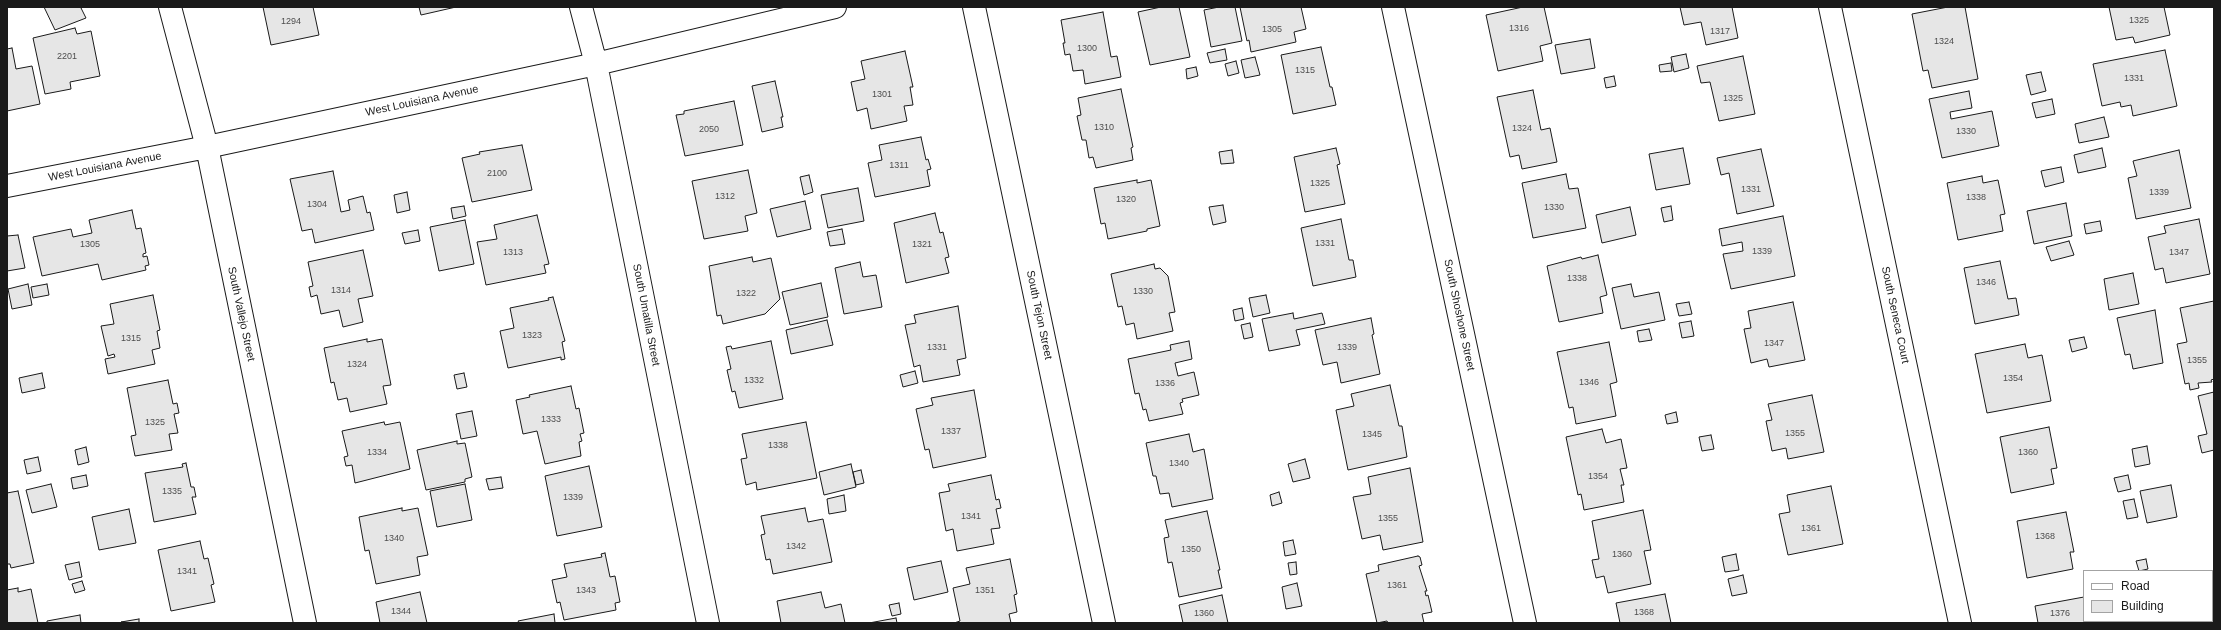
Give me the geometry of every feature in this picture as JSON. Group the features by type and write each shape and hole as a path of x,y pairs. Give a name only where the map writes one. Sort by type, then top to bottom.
{"street":[{"name":"South Vallejo Street","path":"170,7 206,147 305,623"},
{"name":"South Umatilla Street","path":"581,7 596,64 708,623"},
{"name":"West Louisiana Avenue","path":"7,186 206,147 596,64 835,7"},
{"name":"South Tejon Street","path":"974,7 1104,623"},
{"name":"South Shoshone Street","path":"1393,7 1525,623"},
{"name":"South Seneca Court","path":"1830,7 1960,623"}],"building":[{"path":"44,7 84,7 81,8 86,18 55,30"},
{"path":"263,7 313,7 319,35 271,45"},
{"path":"419,7 456,7 421,15"},
{"path":"1161,7 1179,7 1190,57 1150,65 1138,12"},
{"path":"1219,7 1235,7 1242,41 1211,47 1204,10"},
{"path":"1240,7 1301,7 1306,29 1294,32 1296,42 1251,52 1249,40 1247,41"},
{"path":"1523,7 1544,7 1552,43 1540,46 1543,61 1498,71 1486,15"},
{"path":"1680,7 1732,7 1738,38 1706,45 1701,22 1684,25"},
{"path":"1948,7 1965,7 1978,79 1932,88 1928,70 1923,71 1912,14"},
{"path":"2109,7 2164,7 2170,35 2135,43 2133,37 2116,40"},
{"path":"1103,12 1111,57 1117,56 1121,77 1085,84 1083,70 1073,71 1070,54 1065,55 1063,43 1065,43 1061,20"},
{"path":"75,28 77,34 91,31 100,76 70,82 71,89 45,94 33,38"},
{"path":"1590,39 1595,68 1561,74 1555,45"},
{"path":"1321,47 1330,87 1332,87 1336,105 1293,114 1281,55"},
{"path":"12,48 16,69 32,66 40,104 7,111 7,49"},
{"path":"1225,49 1227,60 1210,63 1207,53"},
{"path":"2165,50 2177,106 2133,116 2131,105 2121,107 2120,102 2102,106 2093,64"},
{"path":"905,51 913,87 910,87 913,105 904,106 907,121 871,129 867,108 857,111 851,82 865,79 861,61"},
{"path":"1686,54 1689,68 1674,72 1671,57"},
{"path":"1743,56 1755,114 1719,121 1710,82 1701,83 1697,66"},
{"path":"1255,57 1260,75 1245,78 1241,60"},
{"path":"1236,61 1239,73 1228,76 1225,64"},
{"path":"1671,63 1672,71 1660,72 1659,65"},
{"path":"1196,67 1198,76 1187,79 1186,69"},
{"path":"2041,72 2046,91 2031,95 2026,75"},
{"path":"1614,76 1616,86 1606,88 1604,78"},
{"path":"775,81 783,117 781,117 783,127 762,132 752,86"},
{"path":"1121,89 1133,147 1131,148 1133,160 1096,168 1093,157 1089,158 1086,140 1082,140 1077,116 1081,115 1078,98"},
{"path":"1533,90 1541,130 1550,128 1557,162 1522,169 1519,155 1510,157 1497,97"},
{"path":"1969,91 1972,108 1950,112 1951,119 1992,111 1999,146 1942,158 1929,99"},
{"path":"2052,99 2055,114 2036,118 2032,103"},
{"path":"734,101 743,145 685,156 676,115 684,114 684,111"},
{"path":"2104,117 2109,137 2079,143 2075,124"},
{"path":"921,137 926,160 928,159 931,169 927,170 930,186 875,197 868,163 882,160 879,145"},
{"path":"522,145 532,190 472,202 462,158 480,154 479,152"},
{"path":"1336,148 1340,164 1337,165 1345,204 1305,212 1294,157"},
{"path":"1683,148 1690,184 1656,190 1649,154"},
{"path":"2102,148 2106,167 2078,173 2074,155"},
{"path":"1761,149 1774,206 1737,214 1729,173 1721,175 1717,158"},
{"path":"1232,150 1234,163 1221,164 1219,152"},
{"path":"2179,150 2191,208 2136,219 2128,178 2137,176 2133,161"},
{"path":"2061,167 2064,182 2045,187 2041,171"},
{"path":"748,170 757,213 745,216 748,231 704,239 692,181"},
{"path":"333,171 341,212 350,210 348,200 363,196 367,213 370,212 374,230 315,243 312,229 302,231 290,179"},
{"path":"1566,174 1569,189 1578,188 1586,228 1533,238 1522,183"},
{"path":"809,175 813,192 804,195 800,177"},
{"path":"1982,176 1983,183 1998,180 2005,214 2000,215 2003,231 1958,240 1947,183"},
{"path":"1137,180 1137,183 1151,180 1160,226 1147,229 1147,231 1108,239 1105,223 1101,224 1094,188"},
{"path":"858,188 864,221 828,228 821,195"},
{"path":"407,192 410,210 397,213 394,195"},
{"path":"805,201 811,229 777,237 770,209"},
{"path":"2066,203 2072,236 2034,244 2027,211"},
{"path":"1223,205 1226,222 1213,225 1209,207"},
{"path":"464,206 466,216 453,219 451,208"},
{"path":"1671,206 1673,220 1664,222 1661,208"},
{"path":"1630,207 1636,235 1602,243 1596,215"},
{"path":"132,210 136,229 141,228 146,253 143,254 143,257 147,256 149,265 145,266 146,270 102,280 98,264 42,276 33,237 71,229 73,237 92,233 89,220"},
{"path":"935,213 940,233 943,232 949,257 945,258 949,273 906,283 894,223"},
{"path":"537,215 549,264 544,265 546,273 486,285 477,242 497,239 494,225"},
{"path":"1783,216 1795,276 1731,289 1723,254 1743,251 1742,242 1722,246 1719,229"},
{"path":"1341,219 1349,260 1353,260 1356,277 1313,286 1301,228"},
{"path":"2199,219 2210,274 2166,283 2163,268 2155,270 2148,237 2166,233 2164,226"},
{"path":"465,220 474,264 439,271 430,227"},
{"path":"2100,221 2102,231 2086,234 2084,224"},
{"path":"842,229 845,244 830,246 827,232"},
{"path":"418,230 420,241 405,244 402,233"},
{"path":"18,235 25,268 7,271 7,236"},
{"path":"2069,241 2074,255 2051,261 2046,247"},
{"path":"363,250 373,296 358,299 363,322 343,327 339,310 321,314 317,295 311,297 309,287 313,286 308,262"},
{"path":"1598,255 1607,295 1600,297 1603,313 1559,322 1547,266 1581,257 1582,259"},
{"path":"752,257 753,262 771,258 780,299 765,314 723,324 721,315 717,316 709,266"},
{"path":"2000,261 2008,299 2016,298 2019,315 1975,324 1964,268"},
{"path":"860,262 863,277 876,275 882,307 844,314 835,268"},
{"path":"1154,264 1155,269 1160,268 1168,276 1175,312 1169,313 1173,331 1137,339 1134,323 1126,325 1122,306 1118,307 1111,274"},
{"path":"2133,273 2139,304 2109,310 2104,279"},
{"path":"821,283 828,317 790,325 782,292"},
{"path":"28,284 32,305 12,309 8,289"},
{"path":"47,284 49,295 33,298 31,287"},
{"path":"1631,284 1634,297 1659,292 1665,320 1621,329 1612,288"},
{"path":"153,295 160,330 157,331 160,348 152,350 155,364 108,374 105,359 115,357 114,354 108,356 101,326 114,324 110,304"},
{"path":"1266,295 1270,313 1253,317 1249,298"},
{"path":"553,297 565,341 562,342 565,359 561,360 561,357 508,368 500,331 514,328 510,308 549,300 548,298"},
{"path":"2214,301 2214,379 2211,380 2212,382 2198,383 2199,388 2190,390 2189,383 2185,384 2177,344 2187,342 2180,308"},
{"path":"1689,302 1692,314 1679,316 1676,304"},
{"path":"1793,302 1805,360 1769,367 1767,359 1751,363 1744,329 1751,328 1748,311"},
{"path":"958,306 966,358 957,360 960,375 923,382 920,365 914,367 905,325 916,323 914,315"},
{"path":"1242,308 1244,319 1235,321 1233,310"},
{"path":"2155,310 2163,363 2133,369 2130,354 2125,355 2117,318"},
{"path":"1293,313 1294,319 1322,313 1325,324 1296,330 1300,345 1269,351 1262,319"},
{"path":"1371,318 1374,334 1372,335 1380,374 1341,383 1337,362 1323,365 1315,330"},
{"path":"827,320 833,345 791,354 786,330"},
{"path":"1691,321 1694,336 1682,338 1679,323"},
{"path":"1250,323 1253,337 1244,339 1241,325"},
{"path":"1649,329 1652,340 1639,342 1637,331"},
{"path":"2084,337 2087,348 2072,352 2069,340"},
{"path":"367,339 367,342 382,339 391,385 383,386 387,404 350,412 347,398 338,400 334,382 331,383 324,348"},
{"path":"771,341 783,399 739,408 735,391 732,392 727,370 731,369 726,347 731,346 732,349"},
{"path":"1189,341 1192,359 1175,363 1178,376 1194,372 1199,395 1182,399 1183,402 1180,403 1183,414 1149,421 1146,409 1143,410 1139,393 1135,394 1128,359 1171,350 1170,345"},
{"path":"1609,342 1617,382 1610,384 1616,416 1576,424 1573,407 1569,408 1557,352"},
{"path":"2025,344 2028,358 2042,355 2051,401 1987,413 1975,354"},
{"path":"915,371 918,383 903,387 900,375"},
{"path":"42,373 45,388 22,393 19,378"},
{"path":"464,373 467,387 457,389 454,375"},
{"path":"168,380 173,404 177,403 179,413 174,414 178,433 169,434 172,450 135,456 131,436 136,435 127,388"},
{"path":"1390,385 1399,426 1402,426 1407,457 1348,470 1336,410 1354,406 1351,394"},
{"path":"571,386 576,409 579,408 584,433 580,434 582,441 579,442 581,456 545,464 537,431 523,434 516,400 530,397 529,395"},
{"path":"974,390 986,457 933,468 929,449 925,450 916,409 933,405 931,398"},
{"path":"2214,392 2214,450 2202,453 2198,436 2207,434 2198,396"},
{"path":"1812,395 1824,452 1788,459 1786,448 1772,451 1766,421 1772,420 1768,404"},
{"path":"472,411 477,436 461,439 456,414"},
{"path":"1676,412 1678,422 1667,424 1665,415"},
{"path":"384,422 385,425 400,422 410,469 355,483 352,465 346,466 344,457 348,456 342,431"},
{"path":"806,422 817,478 757,490 756,482 746,485 741,459 747,458 742,434"},
{"path":"2049,427 2057,468 2051,469 2054,484 2011,493 2000,437"},
{"path":"1602,429 1606,443 1621,439 1627,468 1620,469 1624,485 1621,485 1624,502 1584,510 1581,494 1578,495 1566,437"},
{"path":"1189,434 1193,452 1204,449 1213,499 1172,507 1169,493 1160,494 1156,476 1153,476 1146,443"},
{"path":"1711,435 1714,449 1702,451 1699,437"},
{"path":"457,441 457,444 465,443 472,477 465,479 465,482 426,490 417,450"},
{"path":"2147,446 2150,464 2135,467 2132,449"},
{"path":"86,447 89,462 78,465 75,450"},
{"path":"38,457 41,471 27,474 24,460"},
{"path":"1305,459 1310,478 1293,482 1288,464"},
{"path":"186,463 191,487 194,487 196,497 192,497 196,514 154,522 145,473 183,467 182,464"},
{"path":"851,464 856,487 824,495 819,472"},
{"path":"589,466 602,527 557,536 545,476"},
{"path":"1410,468 1423,542 1383,550 1380,535 1362,539 1353,497 1371,494 1368,477"},
{"path":"861,470 864,483 856,485 853,472"},
{"path":"86,475 88,486 73,489 71,478"},
{"path":"991,475 996,500 999,499 1001,508 996,509 1000,528 991,529 994,544 957,551 953,529 946,531 939,493 950,491 948,484"},
{"path":"2128,475 2131,489 2118,492 2114,478"},
{"path":"501,477 503,488 489,490 486,479"},
{"path":"51,484 57,507 32,513 26,490"},
{"path":"465,484 472,520 437,527 430,491"},
{"path":"2171,485 2177,517 2147,523 2140,491"},
{"path":"1831,486 1843,544 1788,555 1779,514 1790,512 1787,495"},
{"path":"18,491 34,563 11,568 10,564 7,564 7,493"},
{"path":"1279,492 1282,503 1272,506 1270,495"},
{"path":"844,495 846,511 829,514 827,499"},
{"path":"2134,499 2138,517 2127,519 2123,501"},
{"path":"402,508 402,511 418,508 428,555 417,557 420,575 376,584 369,550 365,551 359,517"},
{"path":"805,508 808,522 823,519 832,562 773,574 770,559 766,560 761,535 765,534 761,516"},
{"path":"129,509 136,543 99,550 92,517"},
{"path":"1643,510 1651,550 1644,551 1651,584 1608,593 1604,576 1596,578 1592,560 1599,559 1592,521"},
{"path":"1207,511 1220,570 1218,570 1222,588 1179,597 1172,562 1168,563 1164,538 1169,537 1165,520"},
{"path":"2066,512 2074,552 2070,552 2073,569 2027,578 2017,521"},
{"path":"1293,540 1296,554 1285,556 1283,542"},
{"path":"200,541 204,559 208,558 214,584 211,585 215,602 171,611 158,550"},
{"path":"605,553 610,577 615,576 620,602 615,603 616,610 564,620 560,602 557,603 552,580 567,577 564,564 602,557 601,554"},
{"path":"1736,554 1739,570 1725,572 1722,557"},
{"path":"1418,556 1420,557 1422,565 1419,566 1427,591 1425,591 1426,596 1428,595 1432,612 1422,614 1424,623 1388,623 1387,621 1377,623 1366,574 1379,571 1378,565"},
{"path":"1010,559 1017,594 1014,595 1017,612 1009,614 1011,623 954,623 960,621 953,588 970,584 966,568"},
{"path":"2146,559 2148,569 2139,570 2136,561"},
{"path":"941,561 948,592 914,600 907,568"},
{"path":"79,562 82,577 69,580 65,565"},
{"path":"1296,562 1297,574 1290,575 1288,563"},
{"path":"1743,575 1747,593 1732,596 1728,579"},
{"path":"82,581 85,590 75,593 72,584"},
{"path":"1297,583 1302,606 1286,609 1282,587"},
{"path":"18,588 18,592 31,589 38,623 7,623 7,590"},
{"path":"420,592 427,623 380,623 376,602"},
{"path":"821,592 825,608 841,604 845,623 781,623 777,601"},
{"path":"1665,594 1671,623 1620,623 1616,603"},
{"path":"1222,595 1228,623 1183,623 1179,605"},
{"path":"2083,597 2083,622 2097,623 2038,623 2035,606"},
{"path":"899,603 901,614 892,616 889,605"},
{"path":"554,614 555,623 519,623 518,621"},
{"path":"80,615 81,623 47,623 47,621"},
{"path":"896,618 897,623 869,623"},
{"path":"139,619 139,623 121,622"}]}
